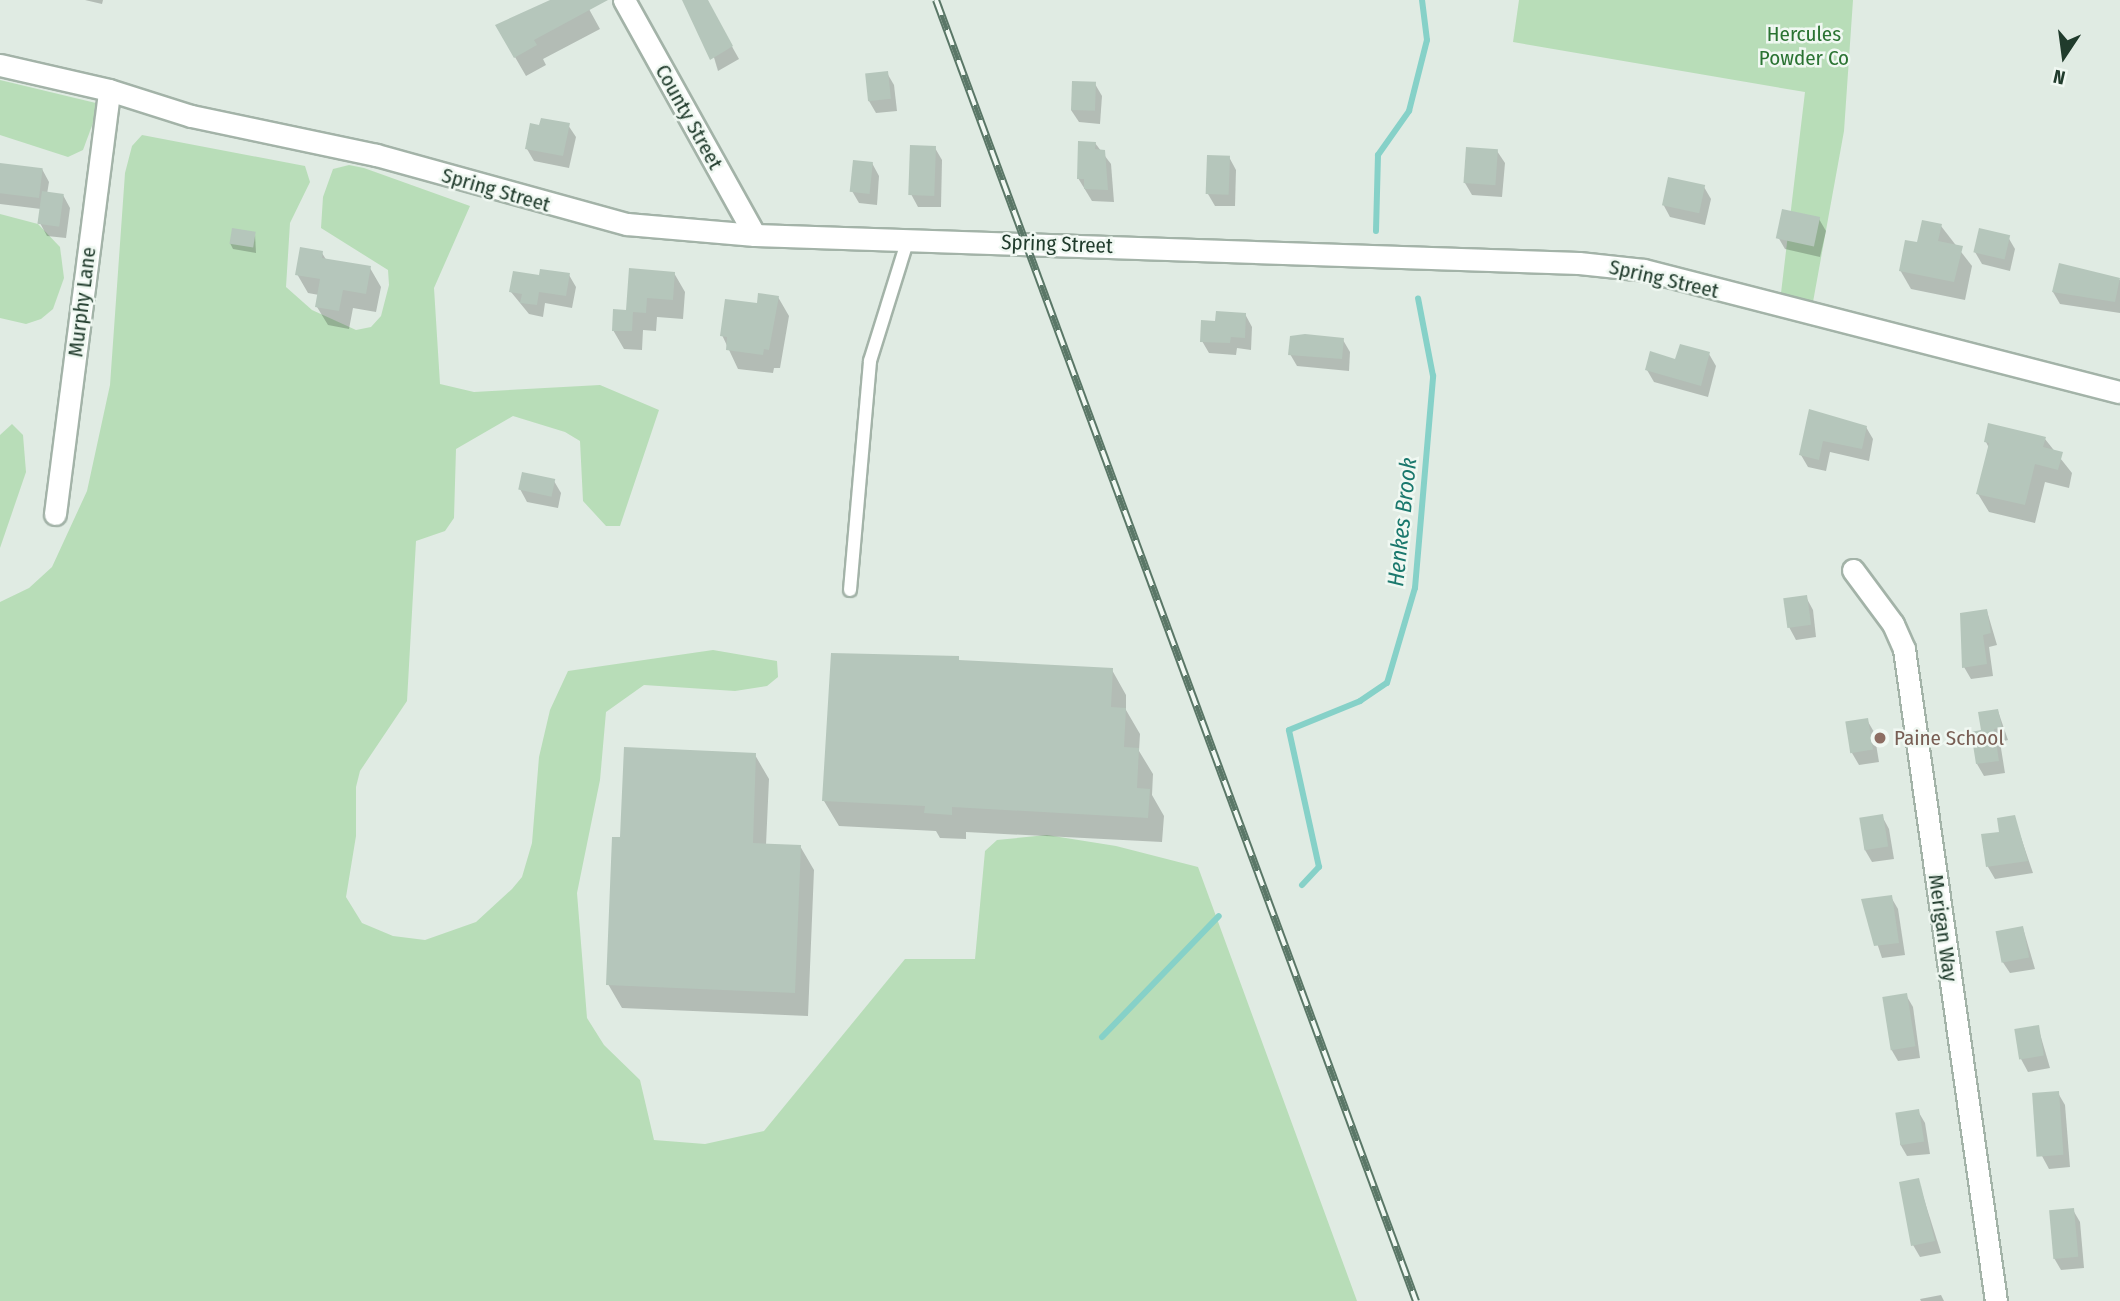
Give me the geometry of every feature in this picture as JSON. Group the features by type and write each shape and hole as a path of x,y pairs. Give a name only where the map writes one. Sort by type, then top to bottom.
{"street":[{"name":"County Street","path":"624,0 755,235"},
{"name":"Spring Street","path":"0,65 109,90 191,116 376,155 627,224 755,235 1579,262 1644,270 2120,392"},
{"name":"Murphy Lane","path":"55,514 109,90"},
{"name":"Merigan Way","path":"1853,570 1893,624 1904,649 1996,1301"}],"lane":[{"path":"850,590 870,361 908,239"}],"green space":[{"name":"Hercules Powder Co","path":"1519,0 1853,0 1844,131 1813,302 1781,293 1805,92 1513,42"},
{"path":"0,80 100,104 83,150 68,157 0,135"},
{"path":"142,135 305,166 310,182 290,223 286,287 312,310 356,330 371,327 381,316 389,285 388,270 321,228 323,197 333,169 349,165 364,168 470,206 434,288 440,384 474,392 600,385 659,410 620,526 606,526 583,501 580,441 565,432 513,416 456,449 454,518 445,531 416,541 407,701 360,771 356,787 356,836 346,897 362,923 393,936 425,940 476,922 522,877 532,843 539,757 550,710 568,671 713,650 777,661 778,677 767,686 735,691 644,685 606,712 600,780 577,893 587,1018 604,1045 640,1080 654,1140 705,1144 764,1131 905,959 975,959 985,851 997,840 1047,835 1116,846 1198,867 1357,1301 0,1301 0,602 29,588 52,567 87,491 110,385 125,173 132,146"},
{"path":"0,214 38,224 60,247 64,278 53,309 41,319 26,324 0,318"},
{"path":"12,424 23,435 26,472 0,548 0,435"}],"building":[{"path":"550,0 608,0 534,40 537,45 514,58 495,25"},
{"path":"682,0 708,0 733,46 710,60"},
{"path":"888,71 891,99 868,101 865,73"},
{"path":"1072,81 1096,82 1095,111 1071,110"},
{"path":"541,118 570,123 563,156 525,149 530,123 539,125"},
{"path":"1078,141 1096,142 1095,149 1105,150 1108,190 1084,189 1084,179 1077,179"},
{"path":"910,145 936,146 934,196 908,195"},
{"path":"1466,147 1498,149 1495,185 1463,183"},
{"path":"1207,155 1230,156 1229,195 1206,194"},
{"path":"853,160 873,162 870,194 850,192"},
{"path":"0,163 43,168 39,198 0,193"},
{"path":"1668,177 1705,185 1699,213 1662,205"},
{"path":"42,191 64,194 59,227 37,224"},
{"path":"1782,209 1820,217 1814,246 1776,238"},
{"path":"1922,220 1942,224 1938,241 1963,246 1954,282 1899,271 1905,240 1917,242"},
{"path":"232,228 256,232 253,248 229,244"},
{"path":"1979,228 2010,235 2005,260 1973,252"},
{"path":"300,247 323,251 322,258 371,266 366,294 343,290 339,311 315,307 320,279 295,275"},
{"path":"2059,263 2120,278 2115,302 2052,292"},
{"path":"629,268 675,272 673,300 647,298 646,313 633,312 632,331 612,331 613,309 626,310"},
{"path":"540,269 570,273 566,296 539,292 537,305 520,303 522,294 509,292 513,271 539,275"},
{"path":"758,293 779,296 769,350 764,349 763,355 726,350 727,337 720,336 725,299 757,303"},
{"path":"1216,311 1246,313 1245,338 1231,337 1230,343 1200,342 1201,320 1215,321"},
{"path":"1305,334 1344,338 1342,359 1288,355 1290,336"},
{"path":"1680,344 1710,352 1701,386 1645,370 1650,351 1675,359"},
{"path":"1809,409 1867,426 1862,449 1823,441 1819,460 1799,455"},
{"path":"1988,423 2046,437 2043,447 2063,452 2058,470 2035,464 2025,505 1976,494 1989,443 1984,442"},
{"path":"522,472 555,479 552,497 518,490"},
{"path":"1807,595 1811,625 1787,628 1783,598"},
{"path":"1987,609 1991,633 1983,635 1987,664 1962,668 1960,613"},
{"path":"831,653 959,656 959,660 1113,668 1111,707 1126,708 1124,747 1139,748 1137,788 1150,789 1148,818 952,807 952,815 924,813 925,806 822,801"},
{"path":"1998,709 2002,728 1994,729 1999,761 1976,764 1971,732 1981,730 1978,712"},
{"path":"1868,718 1873,750 1850,753 1845,722"},
{"path":"624,747 756,753 753,843 801,845 795,993 606,985 612,837 620,837"},
{"path":"1883,814 1888,847 1864,850 1859,818"},
{"path":"2015,815 2028,861 1986,867 1981,834 1999,832 1997,818"},
{"path":"1892,895 1899,943 1874,946 1861,899"},
{"path":"2023,926 2029,957 2002,963 1996,931"},
{"path":"1907,993 1915,1046 1891,1050 1882,997"},
{"path":"2039,1025 2044,1056 2019,1060 2014,1029"},
{"path":"2059,1091 2063,1155 2037,1157 2032,1093"},
{"path":"1919,1109 1924,1142 1900,1145 1895,1113"},
{"path":"1919,1178 1935,1241 1911,1246 1899,1182"},
{"path":"2074,1208 2078,1257 2053,1259 2049,1210"}],"waterway":[{"name":"Henkes Brook","path":"1376,231 1378,155 1409,111 1427,40 1422,0"},
{"name":"Henkes Brook","path":"1302,885 1319,867 1289,730 1360,701 1387,683 1415,588 1433,376 1418,298"},
{"name":"Henkes Brook","path":"1102,1037 1219,916"}],"railway":[{"path":"936,0 1416,1301"}],"place":[{"name":"Paine School","path":"1880,738"}]}
